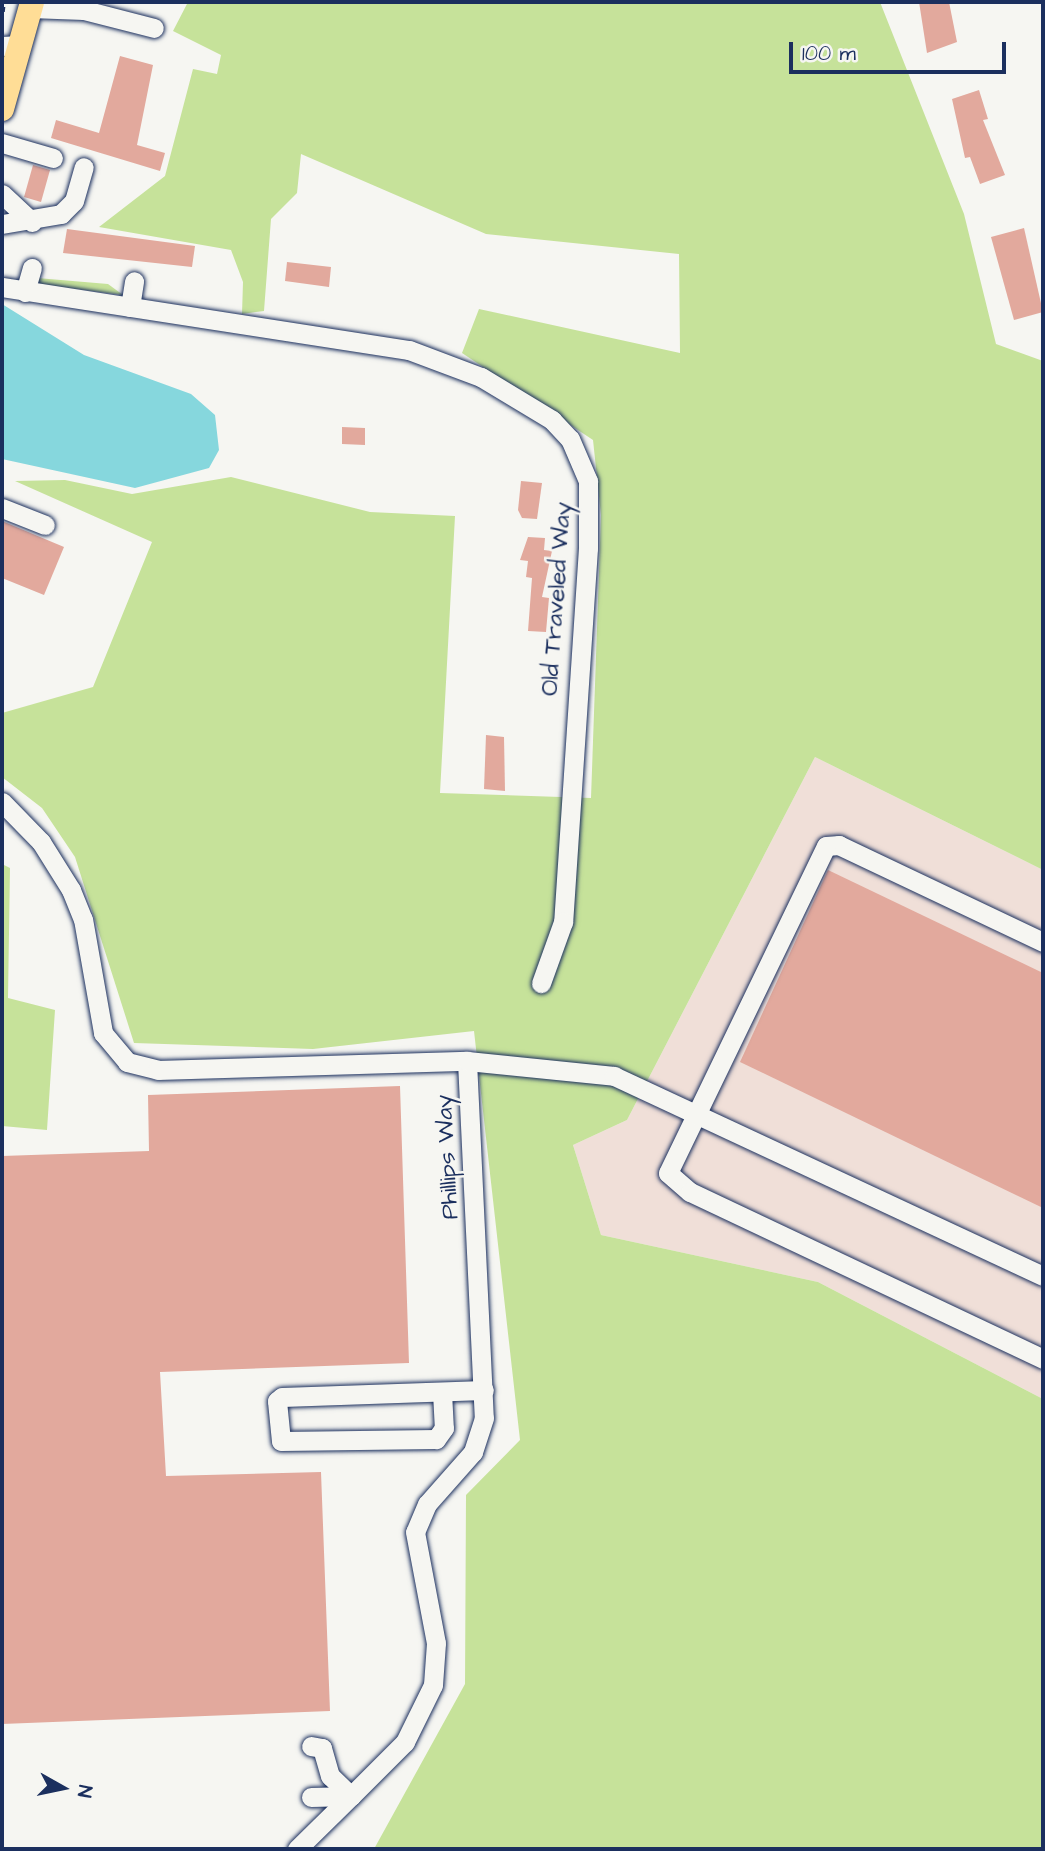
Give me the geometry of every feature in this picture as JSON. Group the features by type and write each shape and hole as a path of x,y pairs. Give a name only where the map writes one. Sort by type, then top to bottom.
{"main road":[{"path":"2,109 11,45 31,5"}],"street":[{"path":"31,5 78,6 154,29"},
{"path":"2,143 53,158"},
{"path":"2,224 32,222 69,207 84,167"},
{"path":"2,194 32,222"},
{"path":"25,292 32,268"},
{"path":"130,307 134,281"},
{"name":"Old Traveled Way","path":"2,288 429,355 517,397 552,419 575,447 588,481 588,548 562,922 541,983"},
{"path":"2,508 45,525"},
{"name":"Phillips Way","path":"2,802 41,842 71,890 83,919 103,1033 127,1062 158,1070 467,1061 484,1390 477,1444 427,1504 415,1532 436,1643 430,1695 405,1742 297,1849"},
{"path":"1043,942 839,845 826,846 670,1158 675,1184 1043,1359"},
{"path":"467,1061 614,1076 1043,1276"},
{"path":"442,1392 444,1428 436,1438 281,1441 277,1401 282,1397 484,1390"},
{"path":"311,1746 322,1748 330,1776 351,1796"},
{"path":"311,1797 351,1796"}],"path":[{"path":"3,12 4,2"}],"shaded area":[{"path":"815,757 1043,870 1043,1399 818,1282 601,1235 573,1145 627,1120"}],"green space":[{"path":"188,2 880,2 964,214 996,344 1043,361 1043,870 815,757 627,1120 573,1145 601,1235 818,1282 1043,1399 1043,1849 374,1849 465,1684 466,1495 520,1440 474,1031 313,1049 134,1043 75,857 42,808 2,777 2,713 93,687 152,542 15,481 65,480 132,494 231,477 370,512 455,516 440,793 591,798 601,515 593,440 462,353 479,309 680,353 679,254 486,234 301,154 297,193 271,219 264,311 242,314 243,282 231,250 99,227 165,176 193,69 217,74 221,55 173,31"},
{"path":"37,278 108,284 123,295 37,284"},
{"path":"2,864 10,868 8,998 55,1010 47,1130 2,1126"}],"water":[{"path":"2,304 84,355 191,394 215,415 219,450 209,468 135,488 2,459"}],"building":[{"path":"919,2 949,2 957,42 927,53"},
{"path":"120,56 153,65 137,145 165,153 160,171 51,138 56,120 99,133"},
{"path":"979,90 988,119 983,120 1005,175 980,184 970,157 965,158 952,99"},
{"path":"33,165 50,170 41,202 24,197"},
{"path":"1024,228 1043,312 1014,320 991,237"},
{"path":"67,229 195,246 192,267 63,253"},
{"path":"287,262 331,267 329,287 285,281"},
{"path":"342,427 365,428 365,445 342,444"},
{"path":"521,481 542,483 537,519 522,518 518,510"},
{"path":"2,521 64,547 44,595 2,578"},
{"path":"528,537 545,538 544,550 552,551 542,597 549,598 546,632 528,631 532,578 526,577 528,561 520,560"},
{"path":"486,735 504,737 505,791 484,789"},
{"path":"828,870 1043,973 1043,1208 740,1062"},
{"path":"400,1086 409,1363 160,1372 166,1476 321,1472 330,1711 2,1724 2,1156 149,1151 148,1095"}]}
